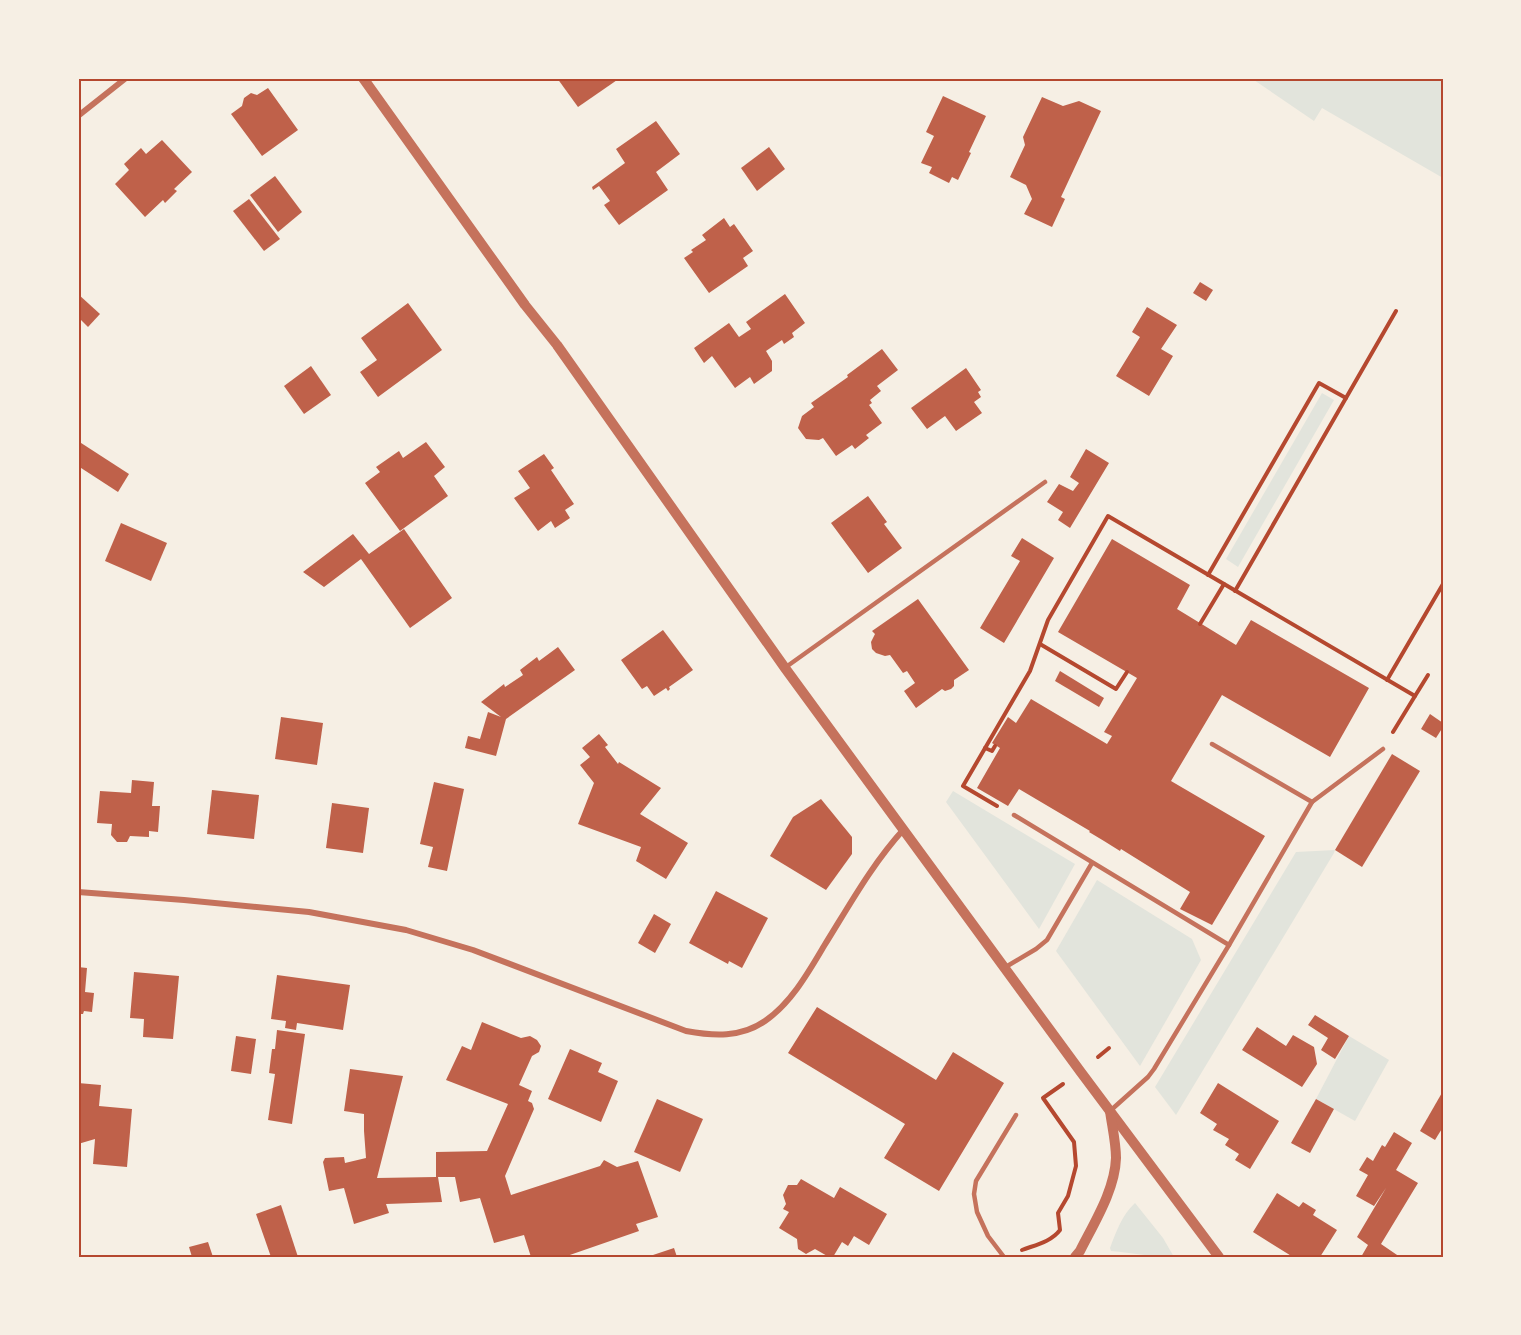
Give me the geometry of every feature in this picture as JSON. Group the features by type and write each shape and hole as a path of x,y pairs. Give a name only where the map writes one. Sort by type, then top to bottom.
{"street":[{"path":"78,116 126,78"},
{"path":"363,78 785,668 1219,1257"},
{"path":"78,892 309,912 406,930 473,950 686,1031 727,1036 764,1022 782,1006 809,972 866,879 904,829"},
{"path":"1075,1257 1104,1202 1113,1177 1116,1158 1110,1111"}],"lane":[{"path":"785,668 1045,482"},
{"path":"1212,744 1312,802"},
{"path":"1110,1111 1154,1069 1312,802 1383,749"},
{"path":"1014,815 1229,945"},
{"path":"1004,968 1036,950 1047,940 1092,862"},
{"path":"1003,1256 988,1236 977,1212 974,1194 976,1181 1016,1115"}],"path":[{"path":"1235,591 1396,310"},
{"path":"1208,575 1319,382 1346,398"},
{"path":"1014,815 963,786 1030,671 1047,620 1108,516 1415,696"},
{"path":"1200,624 1224,584"},
{"path":"1387,680 1443,584"},
{"path":"1040,644 1116,689 1127,672"},
{"path":"1383,749 1428,675"},
{"path":"985,748 992,751 995,746"},
{"path":"1003,1256 1044,1242 1057,1235 1060,1230 1058,1213 1068,1196 1076,1166 1074,1142 1043,1098 1060,1086"}],"shaded area":[{"path":"1251,78 1443,78 1443,178 1322,108 1314,121"},
{"path":"1322,393 1334,400 1238,567 1226,559"},
{"path":"953,791 1075,864 1039,929 946,802"},
{"path":"1335,850 1176,1115 1155,1087 1296,852"},
{"path":"1097,880 1192,939 1201,960 1140,1066 1056,951"},
{"path":"1349,1036 1389,1060 1355,1121 1316,1099"},
{"path":"1135,1203 1163,1238 1174,1257 1111,1251 1110,1248 1120,1224"}],"building":[{"path":"557,78 620,78 578,107"},
{"path":"268,88 298,130 262,156 231,114 242,106 244,98 251,93 257,95"},
{"path":"943,96 986,116 958,180 952,177 949,183 929,173 932,167 921,163 934,136 926,132"},
{"path":"1042,97 1063,106 1079,101 1101,111 1061,197 1065,199 1052,227 1024,214 1032,199 1026,185 1010,177 1025,145 1023,137"},
{"path":"656,121 680,154 656,172 668,190 619,225 604,205 610,201 599,186 593,190 592,187 625,163 616,149"},
{"path":"162,140 192,172 174,189 177,191 165,203 163,200 145,217 115,184 129,170 124,164 141,148 146,154"},
{"path":"769,147 785,169 757,191 741,168"},
{"path":"275,176 302,212 278,232 250,195"},
{"path":"249,199 280,239 264,251 233,211"},
{"path":"724,218 730,227 734,224 753,251 743,258 748,266 709,293 684,258 706,240 702,235"},
{"path":"1200,282 1213,290 1206,301 1193,293"},
{"path":"78,294 100,314 88,327 78,317"},
{"path":"785,294 805,323 792,333 794,337 784,344 782,340 766,351 772,361 772,371 754,384 750,377 735,388 712,356 704,363 694,348 729,323 739,337 751,329 746,322"},
{"path":"408,303 442,350 378,397 360,372 377,360 361,338"},
{"path":"1147,307 1177,325 1161,349 1173,356 1149,396 1116,376 1140,337 1132,332"},
{"path":"882,349 898,370 877,386 881,391 870,400 872,403 869,405 882,423 866,435 869,438 855,449 852,445 836,456 823,438 806,439 798,428 802,416 814,407 811,403"},
{"path":"311,366 331,395 304,414 284,386"},
{"path":"966,368 981,390 978,392 981,397 974,402 982,413 956,431 945,416 927,429 911,408"},
{"path":"78,441 129,474 118,492 78,466"},
{"path":"426,442 445,467 434,476 448,496 400,531 365,483 380,472 376,467 399,451 403,458"},
{"path":"1086,449 1109,463 1070,528 1058,520 1063,512 1047,502 1059,484 1073,491 1079,483 1070,477"},
{"path":"544,454 554,468 551,470 574,504 565,510 570,518 555,528 551,521 538,531 514,498 530,488 518,471"},
{"path":"868,496 887,522 884,524 902,548 868,573 831,523"},
{"path":"121,523 167,543 151,581 105,561"},
{"path":"404,529 452,598 410,628 361,559 324,587 303,572 353,534 369,554"},
{"path":"1022,538 1054,558 1004,643 980,628 1020,561 1011,556"},
{"path":"1112,539 1190,585 1177,609 1236,645 1251,620 1369,688 1330,757 1222,695 1171,781 1265,836 1212,925 1180,909 1190,892 1019,789 1008,806 977,788 1000,748 992,743 1008,717 1016,723 1031,699 1107,744 1112,736 1104,732 1137,678 1058,632"},
{"path":"918,599 969,670 954,680 954,686 951,689 945,691 942,689 916,708 904,691 915,683 907,671 903,673 890,655 876,653 872,649 871,642 875,634 872,631"},
{"path":"663,630 693,670 669,687 668,691 666,688 654,696 647,686 642,689 621,660"},
{"path":"558,647 575,670 506,719 496,756 465,748 468,736 480,739 488,712 501,717 481,702 504,684 505,687 523,675 520,670 537,657 539,661"},
{"path":"1060,671 1104,698 1099,707 1055,681"},
{"path":"1430,714 1443,723 1436,738 1421,729"},
{"path":"281,717 323,723 317,765 275,759"},
{"path":"599,734 608,745 605,747 618,764 619,762 661,788 640,814 688,843 666,879 636,861 641,847 578,824 594,783 580,765 590,757 582,748"},
{"path":"1392,754 1420,771 1362,867 1335,850"},
{"path":"132,780 154,782 152,806 160,806 158,832 149,831 149,837 130,836 127,842 117,842 111,835 112,824 97,823 100,791 131,793"},
{"path":"434,782 464,789 447,871 428,867 433,847 420,844"},
{"path":"212,790 259,795 254,839 207,834"},
{"path":"821,799 852,837 852,854 826,890 770,856 793,817"},
{"path":"332,803 369,808 363,853 326,848"},
{"path":"716,891 768,918 742,968 729,961 728,964 689,943"},
{"path":"654,914 671,924 655,953 638,943"},
{"path":"78,967 87,968 85,992 94,993 92,1012 84,1011 83,1014 78,1014"},
{"path":"134,972 179,976 173,1039 143,1037 144,1019 130,1018"},
{"path":"277,975 350,985 343,1030 297,1023 296,1030 285,1028 286,1021 271,1019"},
{"path":"817,1007 936,1080 953,1052 1004,1083 939,1191 884,1158 905,1124 788,1053"},
{"path":"1315,1015 1349,1036 1335,1059 1321,1050 1328,1038 1308,1025"},
{"path":"482,1022 521,1038 530,1036 541,1046 539,1052 532,1056 519,1085 532,1091 528,1101 532,1103 534,1109 505,1176 511,1195 600,1166 604,1160 617,1167 638,1161 658,1217 636,1224 639,1231 564,1257 531,1257 524,1235 494,1243 480,1198 460,1202 455,1177 438,1177 442,1202 386,1204 389,1213 354,1224 344,1188 329,1191 323,1162 325,1158 344,1157 345,1163 366,1158 364,1114 344,1111 350,1069 403,1076 377,1178 436,1177 436,1152 487,1151 508,1104 446,1080 462,1046 471,1050"},
{"path":"1257,1027 1286,1046 1293,1035 1314,1047 1317,1064 1302,1087 1242,1050"},
{"path":"277,1030 305,1034 292,1124 268,1120 275,1074 269,1073"},
{"path":"236,1036 256,1039 251,1074 231,1071"},
{"path":"570,1049 602,1063 598,1072 618,1081 601,1122 548,1099"},
{"path":"78,1083 101,1085 99,1106 132,1109 127,1167 93,1164 95,1139 78,1144"},
{"path":"1218,1083 1279,1121 1250,1169 1235,1160 1239,1154 1225,1145 1229,1139 1213,1130 1217,1124 1200,1113"},
{"path":"1443,1091 1443,1127 1435,1140 1420,1131"},
{"path":"657,1099 703,1119 680,1172 634,1152"},
{"path":"1316,1099 1334,1109 1310,1153 1291,1143"},
{"path":"1394,1132 1412,1143 1396,1170 1418,1183 1381,1244 1400,1257 1361,1257 1368,1245 1357,1237 1386,1188 1374,1206 1356,1196 1368,1175 1359,1170 1367,1157 1373,1161 1382,1145 1385,1147"},
{"path":"801,1179 834,1198 840,1187 887,1214 869,1245 854,1236 848,1246 842,1242 833,1257 815,1249 806,1254 798,1249 797,1239 779,1228 789,1212 783,1209 786,1204 783,1195 788,1185 797,1185"},
{"path":"1277,1193 1299,1207 1303,1202 1316,1210 1313,1215 1337,1230 1320,1257 1293,1257 1253,1232"},
{"path":"281,1205 298,1257 271,1257 256,1214"},
{"path":"208,1242 213,1257 192,1257 189,1247"},
{"path":"674,1248 677,1257 654,1257 653,1255"}]}
